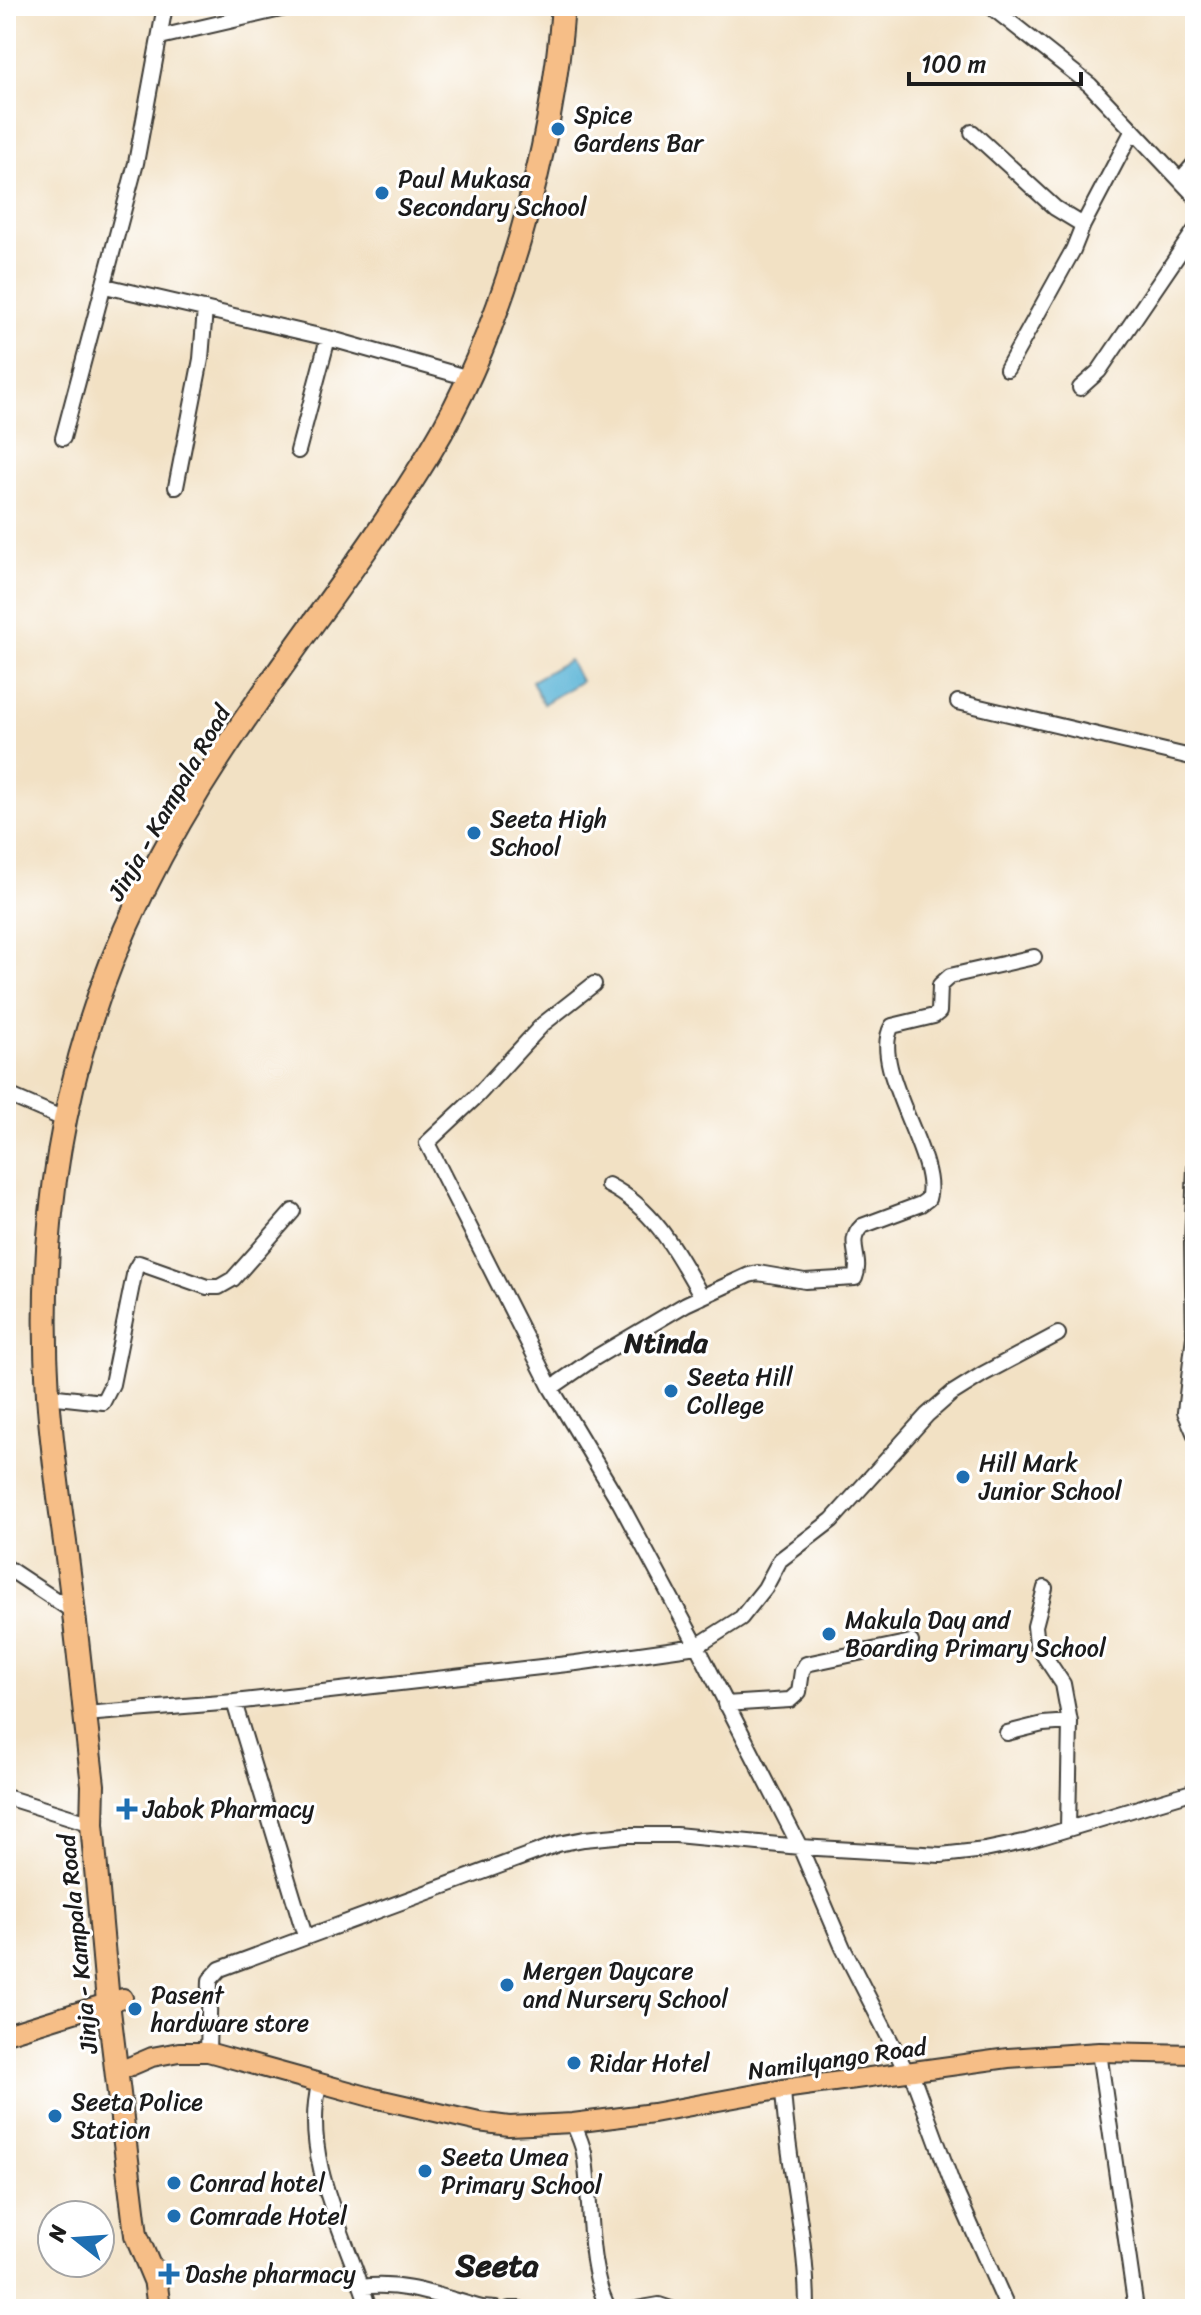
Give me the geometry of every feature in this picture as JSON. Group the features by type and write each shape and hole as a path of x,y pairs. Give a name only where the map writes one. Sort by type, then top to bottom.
{"highway":[{"name":"Jinja - Kampala Road","path":"159,2309 92,1824 93,1785 48,1396 47,1261 52,1192 88,1029 150,878 224,751 386,521 469,378 501,294 526,213 549,118 563,6"},
{"name":"Jinja - Kampala Road","path":"93,1785 104,1827 116,2000"}],"main road":[{"path":"6,2034 116,2000"},
{"name":"Namilyango Road","path":"124,2069 152,2057 179,2052 208,2052 319,2085 479,2122 509,2126 573,2123 653,2113 783,2089 1008,2058 1099,2052 1195,2054"}],"street":[{"path":"63,438 136,163 165,6"},
{"path":"160,37 294,6"},
{"path":"990,6 1090,85 1195,196"},
{"path":"1007,369 1073,250 1133,130"},
{"path":"972,132 1055,208 1083,225"},
{"path":"1181,179 1195,163"},
{"path":"1080,388 1099,371 1195,230"},
{"path":"105,286 328,338 469,378"},
{"path":"176,487 201,359 205,309"},
{"path":"298,451 328,338"},
{"path":"958,702 1195,758"},
{"path":"551,1388 640,1331 702,1297 758,1273 805,1281 855,1278 859,1268 852,1241 855,1232 862,1226 921,1204 928,1199 931,1191 895,1084 886,1047 887,1034 892,1026 934,1016 939,1012 940,985 950,976 1034,957"},
{"path":"594,984 543,1024 477,1096 427,1143 551,1388 620,1503 800,1847 837,1935 909,2073 952,2183 1008,2309"},
{"path":"6,1094 66,1120"},
{"path":"1195,1166 1192,1243 1194,1336 1185,1412 1195,1435"},
{"path":"608,1185 639,1203 650,1216 702,1297"},
{"path":"48,1396 103,1402 112,1384 139,1263 207,1287 219,1287 233,1279 293,1211"},
{"path":"85,1714 234,1702 697,1646 741,1618 765,1588 780,1560 832,1520 927,1415 951,1394 1058,1334"},
{"path":"6,1567 74,1612"},
{"path":"1045,1588 1035,1626 1037,1645 1063,1684 1070,1722 1068,1829"},
{"path":"725,1704 790,1700 799,1692 806,1664 911,1642"},
{"path":"234,1702 305,1936"},
{"path":"1007,1733 1043,1724 1070,1722"},
{"path":"208,2052 208,1995 214,1974 235,1962 558,1844 584,1839 676,1835 800,1847 941,1855 1028,1841 1195,1791"},
{"path":"6,1797 92,1824"},
{"path":"1099,2052 1136,2309"},
{"path":"319,2085 313,2122 318,2153 333,2208 369,2309"},
{"path":"783,2089 785,2125 807,2276 807,2309"},
{"path":"573,2123 584,2151 587,2208 599,2284 609,2309"},
{"path":"362,2287 400,2287 496,2309"},
{"path":"636,2309 659,2305 671,2309"},
{"path":"509,2309 520,2309"}],"water":[{"path":"569,660 581,681 543,704 532,681"}],"place":[{"name":"Spice Gardens Bar","path":"558,129"},
{"name":"Paul Mukasa Secondary School","path":"382,193"},
{"name":"Seeta High School","path":"474,833"},
{"name":"Seeta Hill College","path":"671,1391"},
{"name":"Hill Mark Junior School","path":"963,1477"},
{"name":"Makula Day and Boarding Primary School","path":"829,1634"},
{"name":"Jabok Pharmacy","path":"127,1809"},
{"name":"Mergen Daycare and Nursery School","path":"507,1985"},
{"name":"Pasent hardware store","path":"135,2009"},
{"name":"Ridar Hotel","path":"574,2063"},
{"name":"Seeta Police Station","path":"55,2116"},
{"name":"Seeta Umea Primary School","path":"425,2171"},
{"name":"Conrad hotel","path":"174,2183"},
{"name":"Comrade Hotel","path":"174,2216"},
{"name":"Dashe pharmacy","path":"169,2274"}],"district":[{"name":"Ntinda","path":"666,1342"},
{"name":"Seeta","path":"497,2265"}]}
